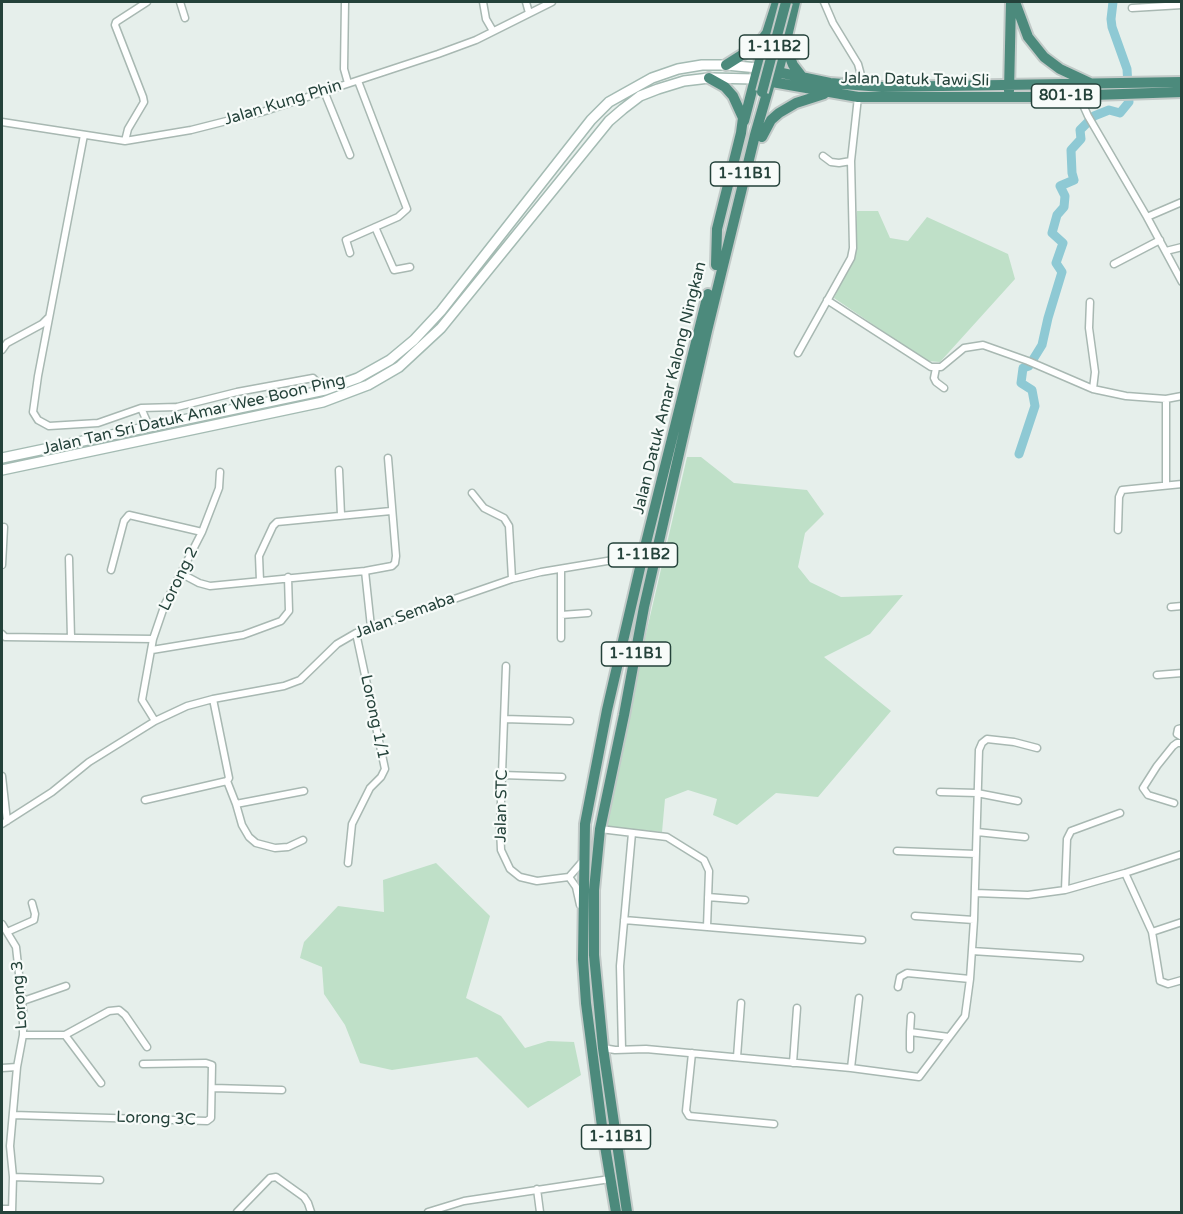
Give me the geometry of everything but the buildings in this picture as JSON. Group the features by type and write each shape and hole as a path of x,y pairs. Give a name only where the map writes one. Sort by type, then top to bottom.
{"highway":[{"path":"719,265 717,229 777,2"},
{"name":"Jalan Datuk Amar Kalong Ningkan","path":"627,1212 603,1048 594,955 594,890 600,829 644,607 719,265 786,2"},
{"path":"719,265 737,234 785,45 793,2"},
{"name":"Jalan Datuk Amar Kalong Ningkan","path":"616,1212 586,1003 582,921 587,810 606,711 692,355 793,2"},
{"path":"1013,2 1028,37 1044,57 1060,69 1094,85"},
{"name":"Jalan Datuk Tawi Sli","path":"757,74 775,83 827,93 1009,92 1013,2"},
{"path":"726,64 754,47 767,33"},
{"path":"785,45 793,65 803,78"},
{"name":"Jalan Datuk Tawi Sli","path":"757,74 778,71 858,92"},
{"path":"709,78 725,87 733,96 743,118 741,133"},
{"path":"1009,92 1027,86 1094,85 1128,89 1182,82"},
{"path":"1027,86 1027,90 1034,97"},
{"name":"801-1B","path":"1009,92 1034,97 1080,96 1128,89 1182,92"},
{"path":"762,137 771,120 779,113 796,103 827,93"},
{"path":"606,711 603,746 607,753 615,748 624,715"}],"main road":[{"name":"Jalan Tan Sri Datuk Amar Wee Boon Ping","path":"2,458 325,390 358,378 390,360 414,340 441,311 591,120 609,102 652,78 686,68 726,64 757,74"},
{"name":"Jalan Tan Sri Datuk Amar Wee Boon Ping","path":"2,470 323,402 376,381 399,367 441,328 609,121 640,96 684,81 757,74"}],"street":[{"path":"125,141 128,129 144,102 115,25 116,22 147,2"},
{"path":"180,2 185,18"},
{"path":"345,2 344,69 348,83"},
{"path":"483,2 486,19 493,31"},
{"path":"526,2 529,13"},
{"name":"Jalan Kung Phin","path":"2,122 125,141 209,125 262,112 438,54 493,31 552,2"},
{"path":"798,353 851,258 853,248 851,161 861,75 858,63 833,23 824,2"},
{"path":"1132,8 1182,5"},
{"path":"350,253 346,240 398,217 407,209 358,81"},
{"path":"324,91 350,155"},
{"path":"1080,96 1088,116 1182,282"},
{"path":"84,135 48,318 33,412 38,420 49,426 98,423 150,406 177,407 237,392 313,378 325,390"},
{"path":"823,156 831,162 851,161"},
{"path":"1147,217 1182,202"},
{"path":"375,227 394,270 410,267"},
{"path":"1114,264 1160,240"},
{"path":"1166,252 1182,247"},
{"path":"1174,267 1182,265"},
{"path":"827,300 924,363 936,368 964,348 975,345 991,347 1093,389 1126,396 1166,399 1182,396"},
{"path":"1090,302 1089,328 1095,372 1093,389"},
{"path":"2,351 7,343 42,324 48,318"},
{"path":"936,368 934,378 944,388"},
{"path":"1166,399 1166,485"},
{"path":"141,408 149,426"},
{"path":"182,574 210,586 386,568 395,562 388,458"},
{"path":"339,470 341,515"},
{"name":"Lorong 2","path":"155,721 142,700 153,639 165,604 202,532 219,488 220,472"},
{"path":"1118,530 1120,492 1125,489 1182,484"},
{"path":"472,493 484,508 504,518 509,526 512,579"},
{"path":"260,580 259,556 273,525 277,522 392,511"},
{"path":"111,570 124,521 129,515 202,532"},
{"path":"2,565 4,527"},
{"name":"Jalan Semaba","path":"4,822 52,792 89,762 155,721 187,706 284,686 300,680 337,644 356,633 512,579 643,555"},
{"path":"69,558 71,638"},
{"path":"561,569 561,638"},
{"path":"365,570 371,627"},
{"path":"152,650 243,635 281,621 289,611 288,577"},
{"path":"1171,607 1182,606"},
{"path":"561,615 588,613"},
{"name":"Lorong 1/1","path":"348,863 352,824 370,788 381,777 385,769 356,633"},
{"path":"2,634 4,637 153,639"},
{"name":"Jalan STC","path":"506,666 500,844 503,856 510,869 530,881 569,877"},
{"path":"1157,675 1182,673"},
{"path":"213,699 229,778 227,781 242,825 249,837 256,843 275,848 288,847 303,840"},
{"path":"504,719 570,721"},
{"path":"1182,728 1178,729 1177,734 1182,737"},
{"path":"603,1048 646,1048 919,1077 964,1018 970,979 974,920 979,750 987,739 1014,742 1037,748"},
{"path":"1174,803 1148,795 1144,786 1173,746 1176,743 1182,743"},
{"path":"502,775 562,777"},
{"path":"2,776 4,822"},
{"path":"145,800 227,781"},
{"path":"236,804 304,791"},
{"path":"940,792 978,793 1018,801"},
{"path":"1065,890 1067,839 1071,831 1120,813"},
{"path":"600,829 667,837 704,860 709,871 707,927"},
{"path":"976,832 1025,837"},
{"path":"605,1061 619,1049 620,966 632,833"},
{"path":"582,921 576,887 569,877 582,861 584,849"},
{"path":"897,851 976,854"},
{"path":"975,893 1028,895 1065,890 1182,854"},
{"path":"1125,873 1152,932 1160,981 1167,984 1182,980"},
{"path":"708,897 745,900"},
{"path":"7,932 34,920 32,903"},
{"path":"915,916 974,920"},
{"path":"624,920 862,940"},
{"path":"1152,932 1182,922"},
{"name":"Lorong 3","path":"2,924 16,947 23,1001 23,1035 17,1067 10,1146 13,1177 12,1211"},
{"path":"972,951 1080,958"},
{"path":"898,987 900,977 907,973 970,979"},
{"path":"23,1001 66,986"},
{"path":"851,1068 859,998"},
{"path":"737,1058 741,1003"},
{"path":"793,1063 797,1008"},
{"path":"23,1035 65,1035 110,1011 119,1010 147,1047"},
{"path":"910,1048 911,1016"},
{"path":"910,1032 949,1037"},
{"path":"65,1035 101,1083"},
{"path":"692,1053 686,1111 689,1116 774,1124"},
{"name":"Lorong 3C","path":"13,1115 207,1121 211,1118 213,1067 211,1065 206,1063 143,1064"},
{"path":"2,1068 17,1067"},
{"path":"213,1088 282,1090"},
{"path":"2,1145 10,1146"},
{"path":"13,1177 100,1180"},
{"path":"237,1212 270,1178 276,1177 304,1197 311,1212"},
{"path":"428,1212 464,1201 610,1179"},
{"path":"537,1189 540,1212"},
{"path":"2,1209 12,1211"}],"green space":[{"path":"857,211 878,211 890,238 908,241 927,217 1008,254 1015,279 940,362 927,361 834,298 854,257"},
{"path":"687,457 701,457 734,483 807,490 824,514 805,533 798,567 810,582 841,597 903,595 870,634 824,657 891,711 818,797 776,793 737,825 713,815 717,799 688,790 665,799 662,832 607,827 613,776"},
{"path":"436,863 490,916 466,998 501,1016 525,1048 548,1041 574,1042 581,1075 528,1108 477,1057 392,1070 360,1063 345,1025 324,994 322,967 300,958 304,942 338,906 384,912 383,880"}],"waterway":[{"path":"1019,454 1035,406 1032,390 1021,383 1023,368 1029,366 1042,345 1062,272 1056,263 1063,243 1052,233 1057,215 1064,207 1065,196 1060,186 1074,180 1071,150 1081,139 1080,130 1094,116 1109,110 1120,113 1129,102 1127,69 1112,27 1113,2"}]}
